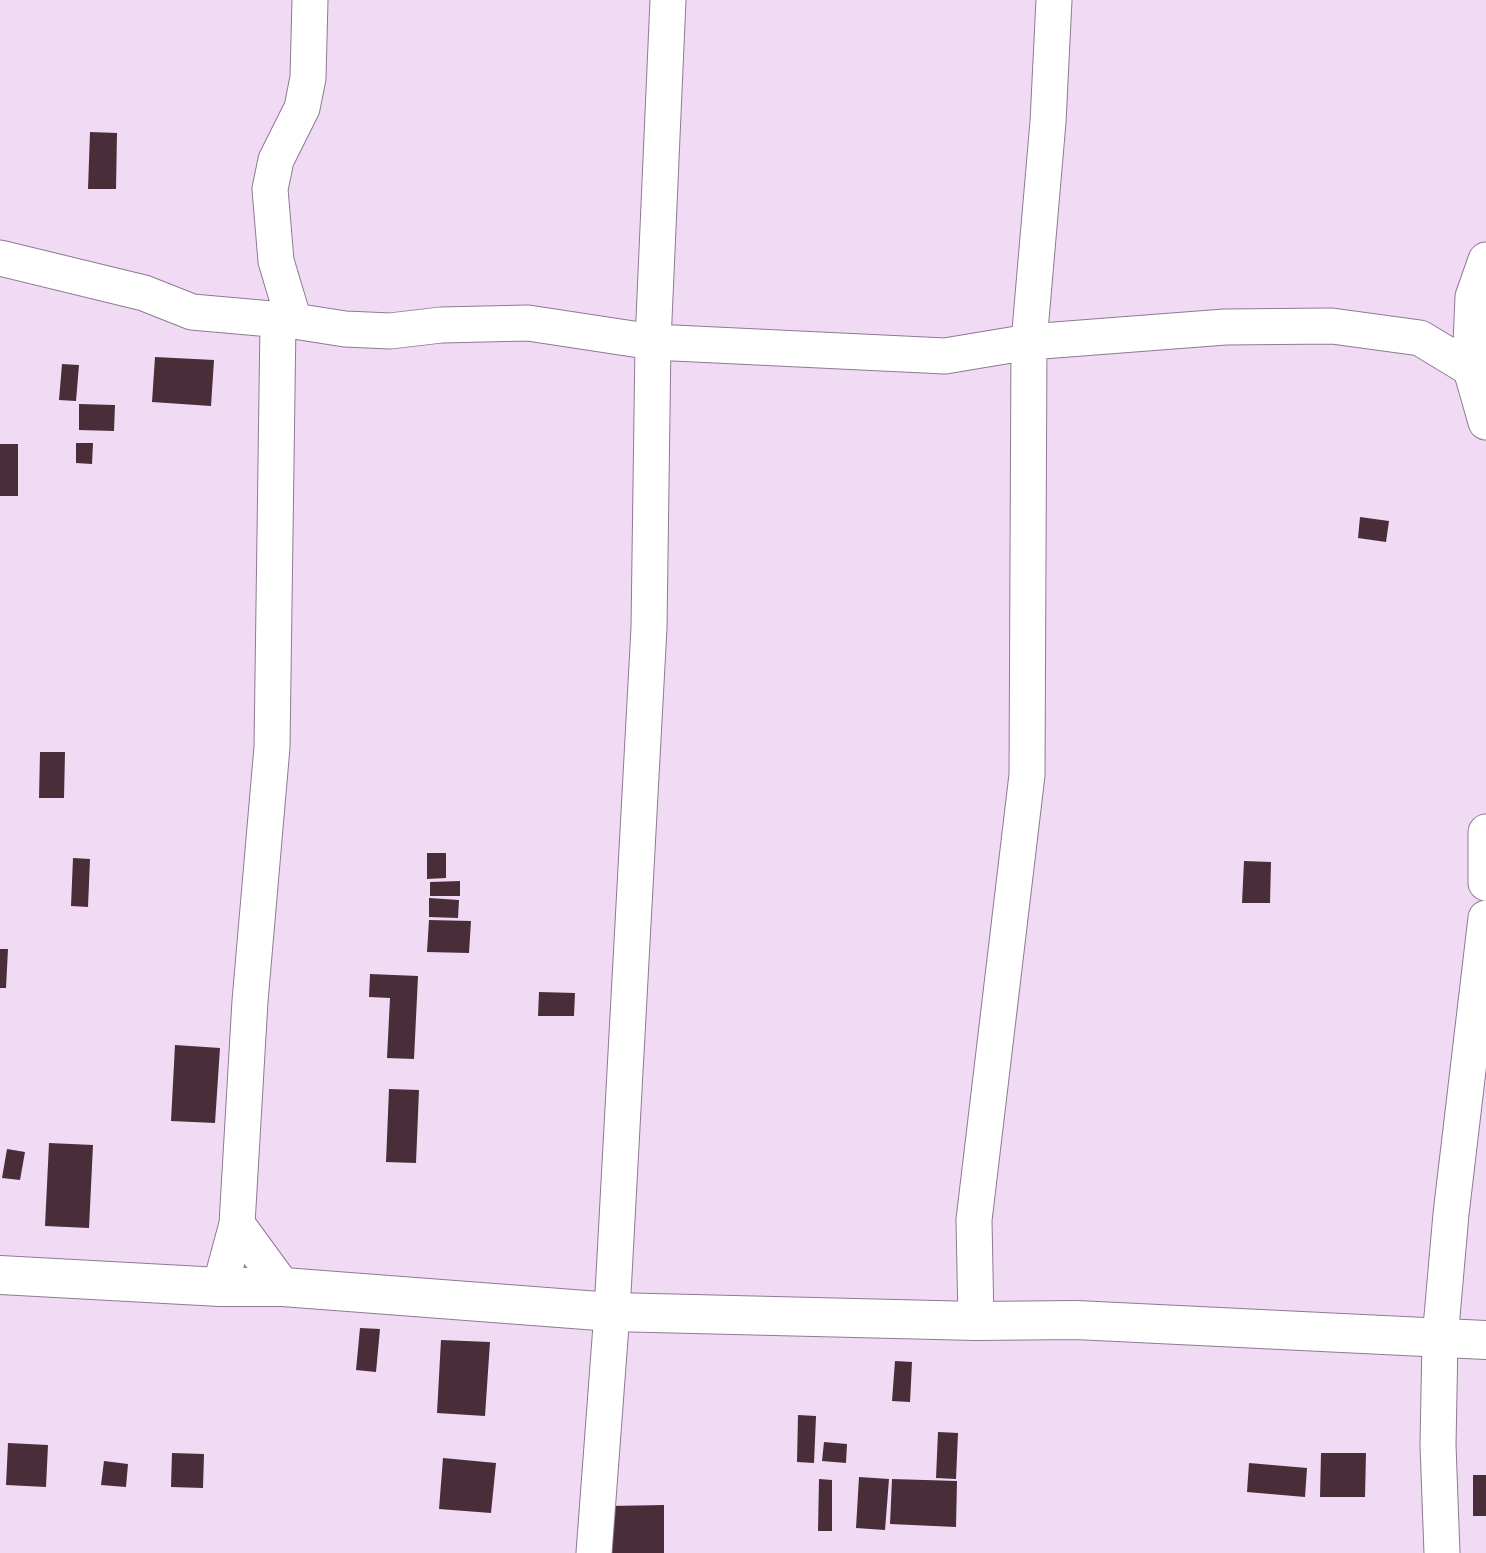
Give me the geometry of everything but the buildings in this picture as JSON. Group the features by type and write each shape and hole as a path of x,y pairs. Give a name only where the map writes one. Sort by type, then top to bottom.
{"street":[{"path":"220,1287 237,1224 250,1001 272,747 286,321 276,261 271,189 276,160 302,108 309,78 310,0"},
{"path":"594,1553 612,1312 649,628 653,342 668,0"},
{"path":"976,1321 974,1220 1027,775 1029,342 1048,122 1054,0"},
{"path":"0,258 144,293 192,312 345,329 390,331 441,325 528,323 653,342 945,356 1029,342 1225,327 1332,326 1420,338 1478,372"},
{"path":"1486,260 1473,297 1478,372 1486,422"},
{"path":"1486,832 1486,883"},
{"path":"1442,1553 1438,1445 1440,1339 1451,1214 1486,918"},
{"path":"237,1224 283,1287"},
{"path":"0,1275 220,1287 283,1287 612,1312 976,1321 1076,1320 1486,1340"}]}
